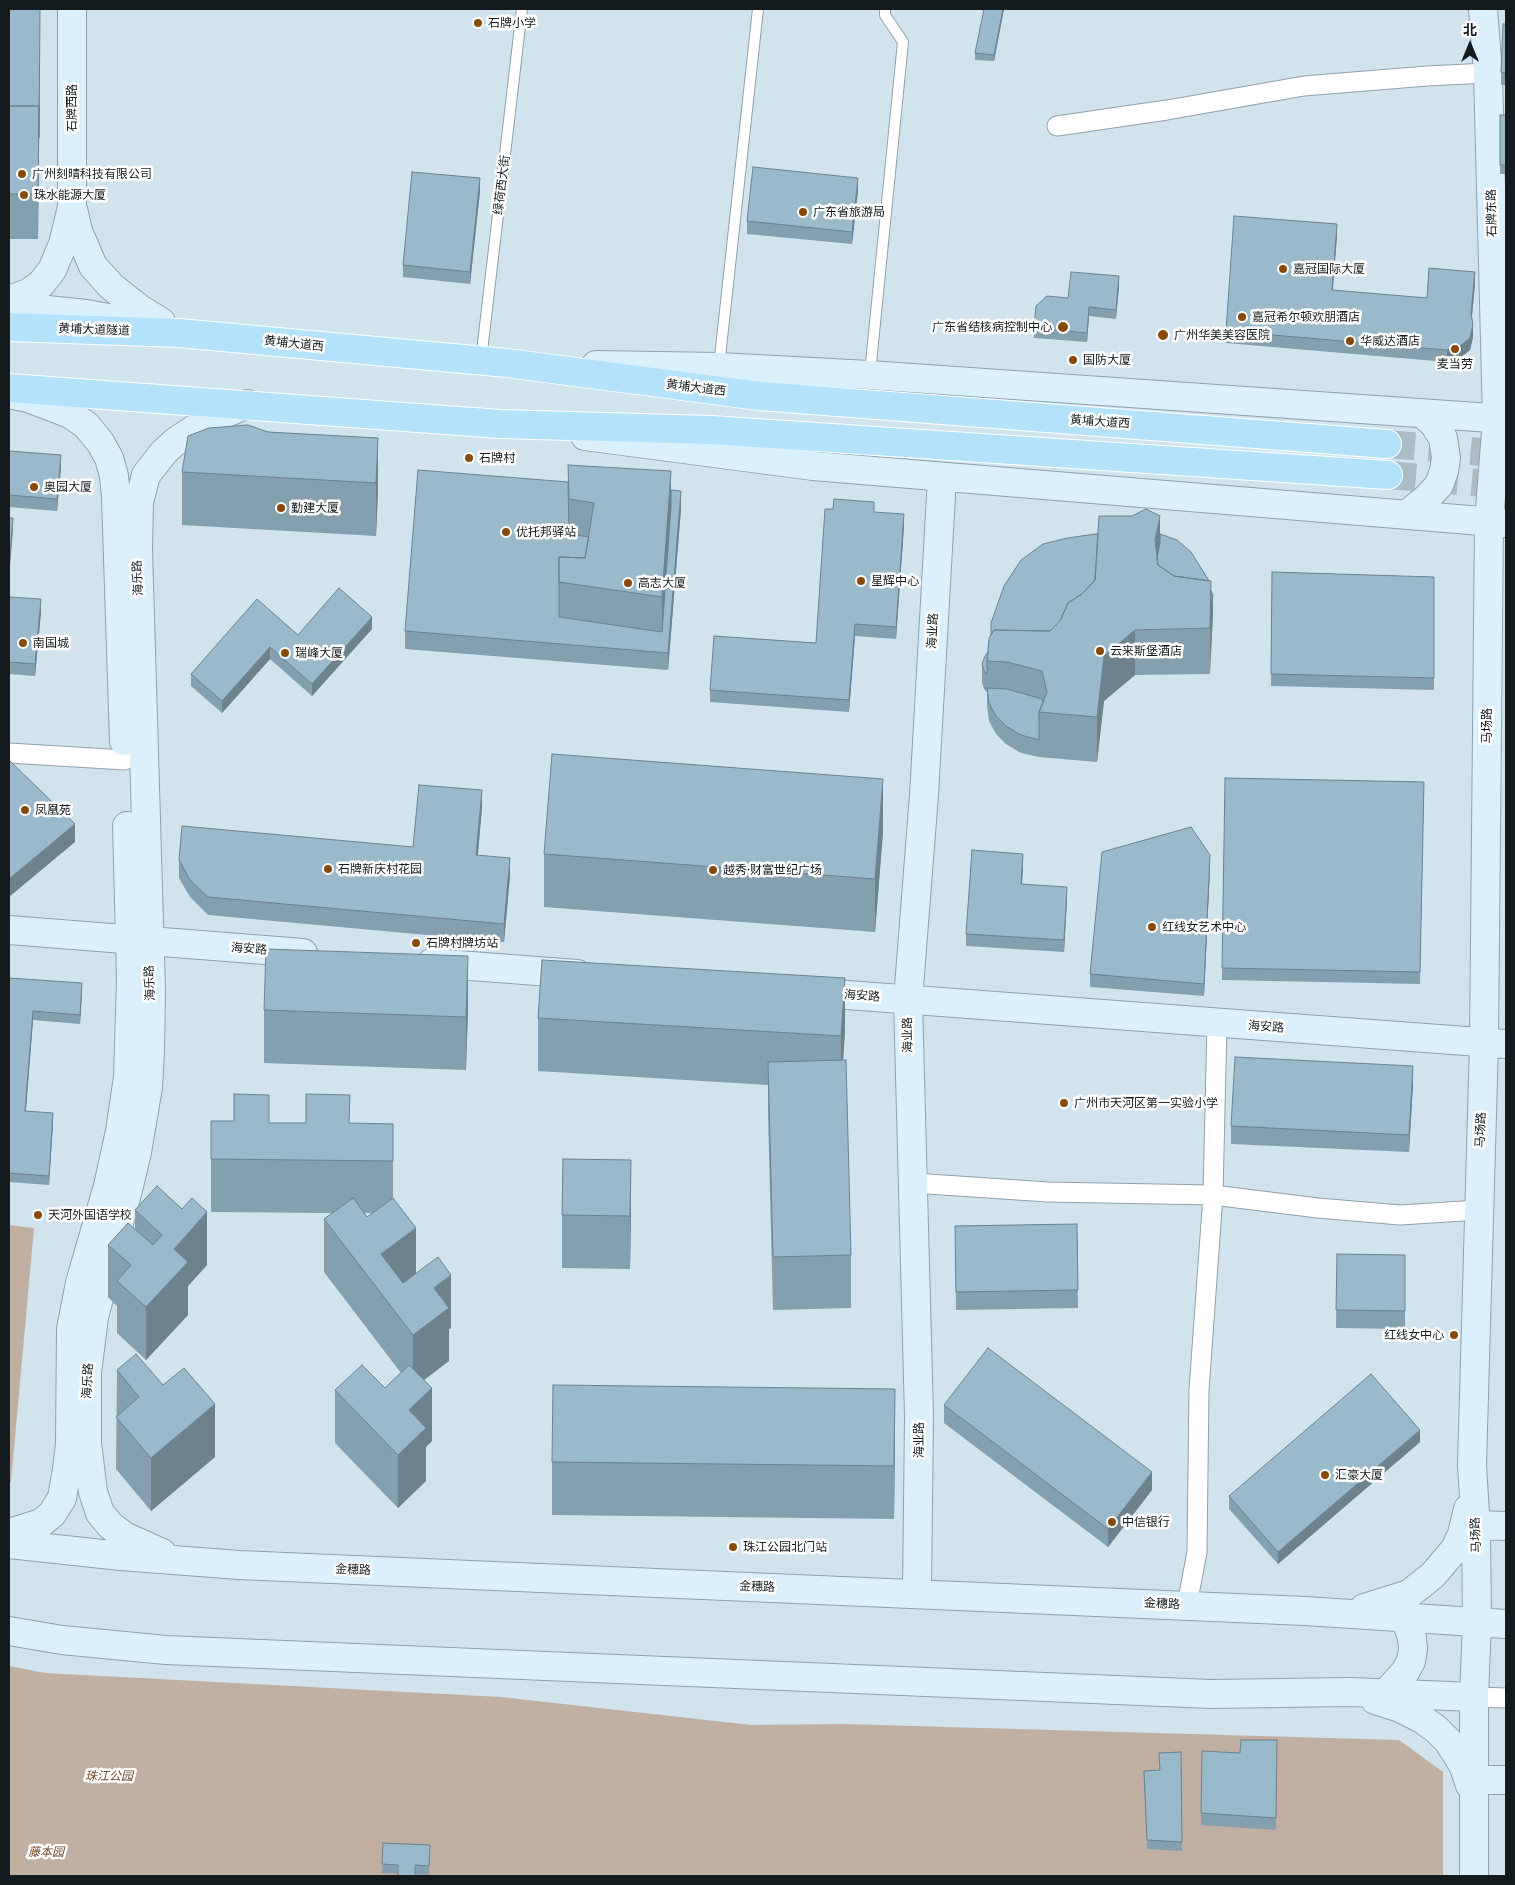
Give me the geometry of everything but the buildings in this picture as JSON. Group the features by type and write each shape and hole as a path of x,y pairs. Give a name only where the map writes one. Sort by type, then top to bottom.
{"main road":[{"name":"石牌西路","path":"72,9 72,207"},
{"name":"石牌东路","path":"1483,9 1488,73 1501,418"},
{"path":"9,300 28,293 41,284 52,270 63,244 72,207"},
{"path":"72,207 78,231 92,266 112,288 140,309 179,333"},
{"name":"黄埔大道西","path":"9,306 119,319 179,333 494,362 759,396 1387,444"},
{"name":"黄埔大道隧道","path":"9,327 179,333"},
{"path":"494,362 719,367 869,375 1501,418 1506,450"},
{"path":"9,388 500,424 711,430 1388,475"},
{"name":"海乐路","path":"9,394 36,401 70,414 86,425 100,442 109,458 114,476 124,760 140,940 151,1016 148,1088 144,1116 130,1186 94,1317 87,1373 86,1443 92,1492 100,1513 110,1525 124,1536 182,1561"},
{"name":"海乐路","path":"9,1533 41,1524 52,1514 62,1498 70,1444 69,1358 73,1316 80,1283 108,1186 120,1131 128,1077 131,987 140,940 138,502 146,475 164,452 202,424 247,404"},
{"path":"1406,515 1426,499 1439,485 1446,458 1443,438 1434,424 1422,413"},
{"name":"马场路","path":"1474,1876 1474,1697 1477,1622 1473,1429 1479,1210 1494,1111 1497,522 1501,418"},
{"path":"500,424 765,460 942,478 1497,522"},
{"name":"海业路","path":"917,1593 919,1416 908,1000 924,795 942,478"},
{"name":"海安路","path":"9,930 326,954"},
{"path":"405,961 602,976"},
{"name":"海安路","path":"780,990 1495,1043"},
{"path":"1342,1613 1390,1601 1408,1594 1433,1576 1455,1549 1462,1534 1474,1488"},
{"path":"1475,1525 1506,1526"},
{"name":"金穗路","path":"9,1544 121,1556 249,1566 1187,1605 1506,1624"},
{"path":"1386,1693 1405,1672 1411,1661 1412,1638 1405,1617"},
{"path":"9,1631 62,1640 166,1650 1211,1694 1350,1692 1474,1697"},
{"path":"1350,1692 1400,1708 1422,1719 1436,1729 1448,1741 1464,1767 1474,1790 1506,1780"}],"street":[{"path":"1057,126 1167,110 1304,86 1418,76 1488,73"},
{"path":"9,754 124,760"},
{"path":"1187,1605 1197,1552 1199,1390 1213,1195 1217,1023"},
{"path":"913,1183 1048,1192 1213,1195 1318,1208 1400,1215 1479,1210"},
{"path":"1474,1697 1506,1698"}],"lane":[{"name":"绿荷西大街","path":"494,362 522,9"},
{"path":"719,367 758,9"},
{"path":"869,375 903,42 885,12"}],"green space":[{"path":"9,1225 34,1228 11,1482 9,1482"},
{"name":"珠江公园","path":"9,1666 45,1673 501,1697 751,1725 844,1724 1399,1740 1443,1772 1443,1876 9,1876"}],"tunnel":[{"path":"1387,444 1506,454"},
{"path":"1388,475 1506,485"}],"place":[{"name":"石牌小学","path":"478,23"},
{"name":"广州刻晴科技有限公司","path":"22,174"},
{"name":"珠水能源大厦","path":"24,195"},
{"name":"广东省旅游局","path":"803,212"},
{"name":"嘉冠国际大厦","path":"1283,269"},
{"name":"嘉冠希尔顿欢朋酒店","path":"1242,317"},
{"name":"广东省结核病控制中心","path":"1063,327"},
{"name":"广州华美美容医院","path":"1163,335"},
{"name":"华威达酒店","path":"1350,341"},
{"name":"麦当劳","path":"1455,349"},
{"name":"国防大厦","path":"1073,360"},
{"name":"石牌村","path":"469,458"},
{"name":"奥园大厦","path":"34,487"},
{"name":"勤建大厦","path":"281,508"},
{"name":"优托邦驿站","path":"506,532"},
{"name":"星辉中心","path":"861,581"},
{"name":"高志大厦","path":"628,583"},
{"name":"南国城","path":"23,643"},
{"name":"云来斯堡酒店","path":"1100,651"},
{"name":"瑞峰大厦","path":"285,653"},
{"name":"凤凰苑","path":"25,810"},
{"name":"石牌新庆村花园","path":"328,869"},
{"name":"越秀·财富世纪广场","path":"713,870"},
{"name":"红线女艺术中心","path":"1152,927"},
{"name":"石牌村牌坊站","path":"416,943"},
{"name":"广州市天河区第一实验小学","path":"1064,1103"},
{"name":"天河外国语学校","path":"38,1215"},
{"name":"红线女中心","path":"1454,1335"},
{"name":"汇豪大厦","path":"1325,1475"},
{"name":"中信银行","path":"1112,1522"},
{"name":"珠江公园北门站","path":"733,1547"}],"park label":[{"name":"藤本园","path":"46,1852"}]}
